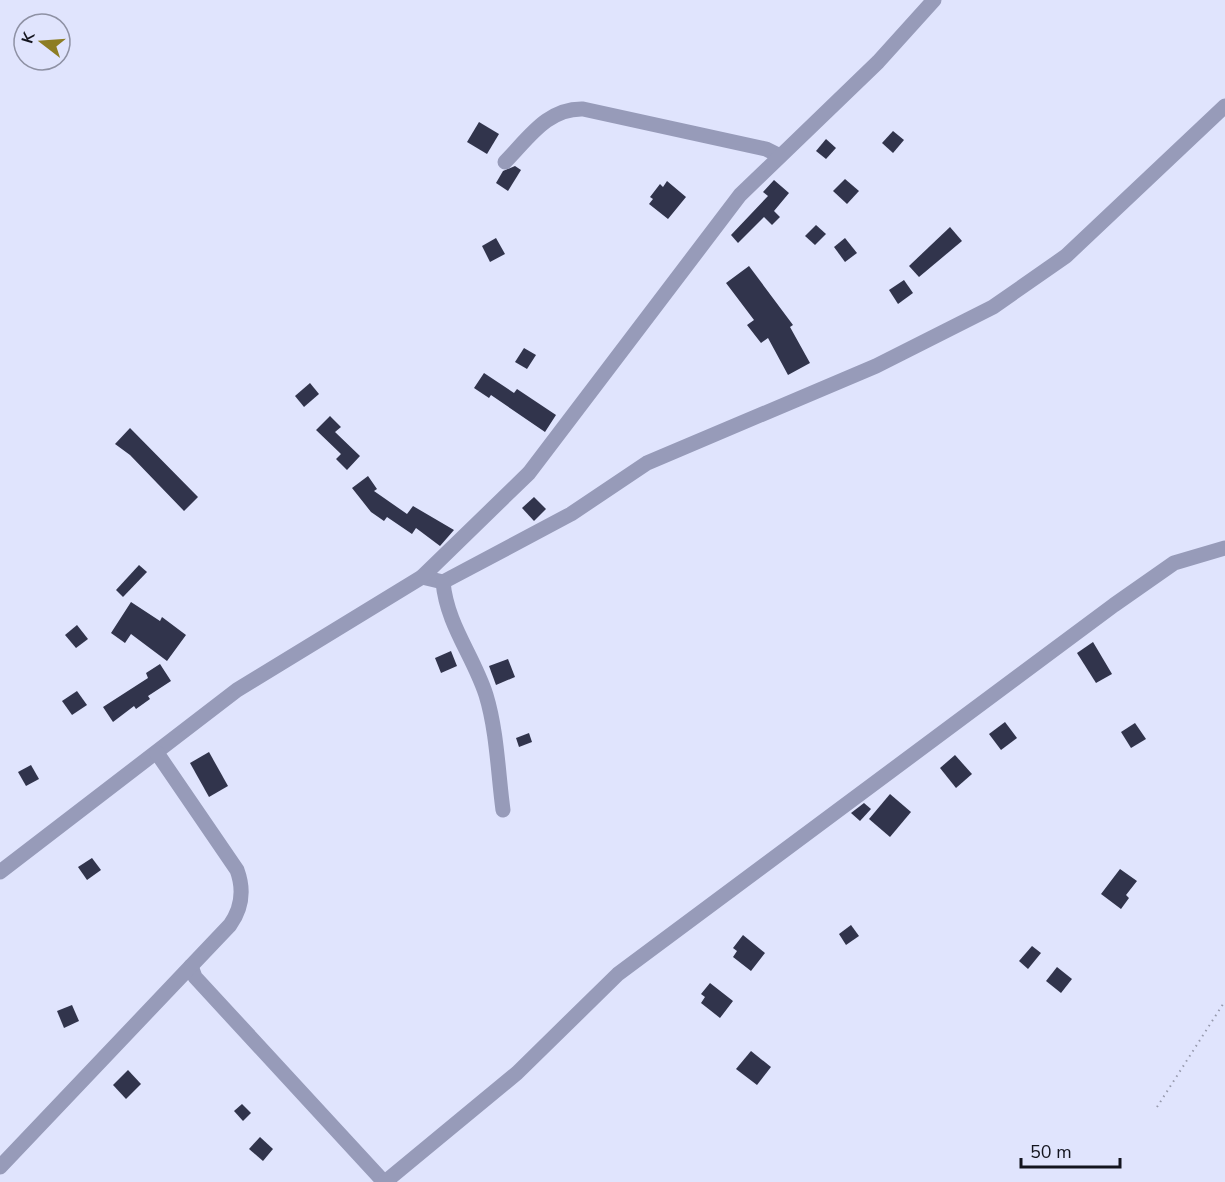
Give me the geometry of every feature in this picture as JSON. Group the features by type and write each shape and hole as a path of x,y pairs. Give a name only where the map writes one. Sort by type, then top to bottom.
{"street":[{"path":"0,872 237,690 422,577 529,473 740,195 878,62 934,0"},
{"path":"422,577 443,582 571,514 647,463 876,366 993,308 1066,256 1225,106"},
{"path":"505,162 549,116 569,108 583,109 766,149 780,156"},
{"path":"191,966 195,976 384,1182 517,1073 618,974 1114,605 1174,563 1225,548"},
{"path":"443,582 445,604 452,624 486,696 503,810"},
{"path":"0,1167 235,918 241,901 241,884 237,870 157,753"}],"path":[{"path":"1157,1107 1225,1001"}],"building":[{"path":"479,122 499,134 487,154 467,142"},
{"path":"893,131 904,140 893,153 882,143"},
{"path":"826,139 836,148 826,159 816,151"},
{"path":"515,166 521,170 508,191 496,183 503,171"},
{"path":"845,179 859,191 847,204 833,191"},
{"path":"774,180 789,193 774,211 780,217 772,225 764,217 738,243 731,235 768,196 763,192"},
{"path":"667,181 686,197 668,219 649,204 653,199 650,197 660,184 663,187"},
{"path":"816,225 826,234 815,245 805,236"},
{"path":"950,227 962,241 919,277 909,266"},
{"path":"496,238 505,254 490,262 482,246"},
{"path":"845,238 857,253 845,262 834,247"},
{"path":"749,266 793,325 790,327 810,363 788,375 768,338 761,343 747,325 754,320 726,283"},
{"path":"904,280 913,293 898,304 889,290"},
{"path":"524,348 536,355 527,369 515,362"},
{"path":"484,373 514,393 517,389 556,415 545,432 491,395 489,398 474,388"},
{"path":"310,383 319,394 304,407 295,396"},
{"path":"330,416 341,427 335,432 360,456 347,470 336,459 341,454 316,430"},
{"path":"130,428 198,497 184,511 130,455 115,444"},
{"path":"368,476 377,489 374,491 407,514 413,506 454,530 440,546 416,528 412,534 387,517 384,521 371,512 352,488"},
{"path":"534,497 546,509 534,521 522,508"},
{"path":"139,565 147,572 123,597 116,590"},
{"path":"131,602 160,621 162,617 186,635 167,661 131,634 125,643 111,633"},
{"path":"77,625 88,639 76,648 65,635"},
{"path":"1093,642 1112,674 1096,683 1077,653"},
{"path":"451,651 457,666 441,673 435,658"},
{"path":"508,659 515,677 496,685 489,666"},
{"path":"160,664 171,681 148,696 150,699 136,709 134,706 113,722 103,707 148,678 146,673"},
{"path":"77,691 87,705 72,715 62,701"},
{"path":"1005,722 1017,738 1001,750 989,734"},
{"path":"1135,723 1146,739 1131,748 1121,732"},
{"path":"529,733 532,742 519,747 516,738"},
{"path":"209,752 228,786 209,797 190,763"},
{"path":"955,755 972,774 956,788 940,768"},
{"path":"31,765 39,779 26,786 18,772"},
{"path":"890,794 911,812 890,837 869,819"},
{"path":"864,803 871,809 860,821 851,813"},
{"path":"92,858 101,870 87,880 78,867"},
{"path":"1120,869 1137,881 1126,895 1129,898 1121,909 1101,894"},
{"path":"851,925 859,936 846,945 839,934"},
{"path":"743,935 765,953 751,971 733,957 737,951 733,948"},
{"path":"1032,946 1041,953 1028,969 1019,961"},
{"path":"1057,967 1072,979 1061,993 1046,981"},
{"path":"710,983 733,1001 720,1018 701,1003 705,997 701,994"},
{"path":"72,1005 79,1021 64,1028 57,1011"},
{"path":"751,1051 771,1067 757,1085 736,1069"},
{"path":"128,1070 141,1084 126,1099 113,1085"},
{"path":"242,1104 251,1113 243,1121 234,1111"},
{"path":"260,1137 273,1149 263,1161 249,1149"}]}
